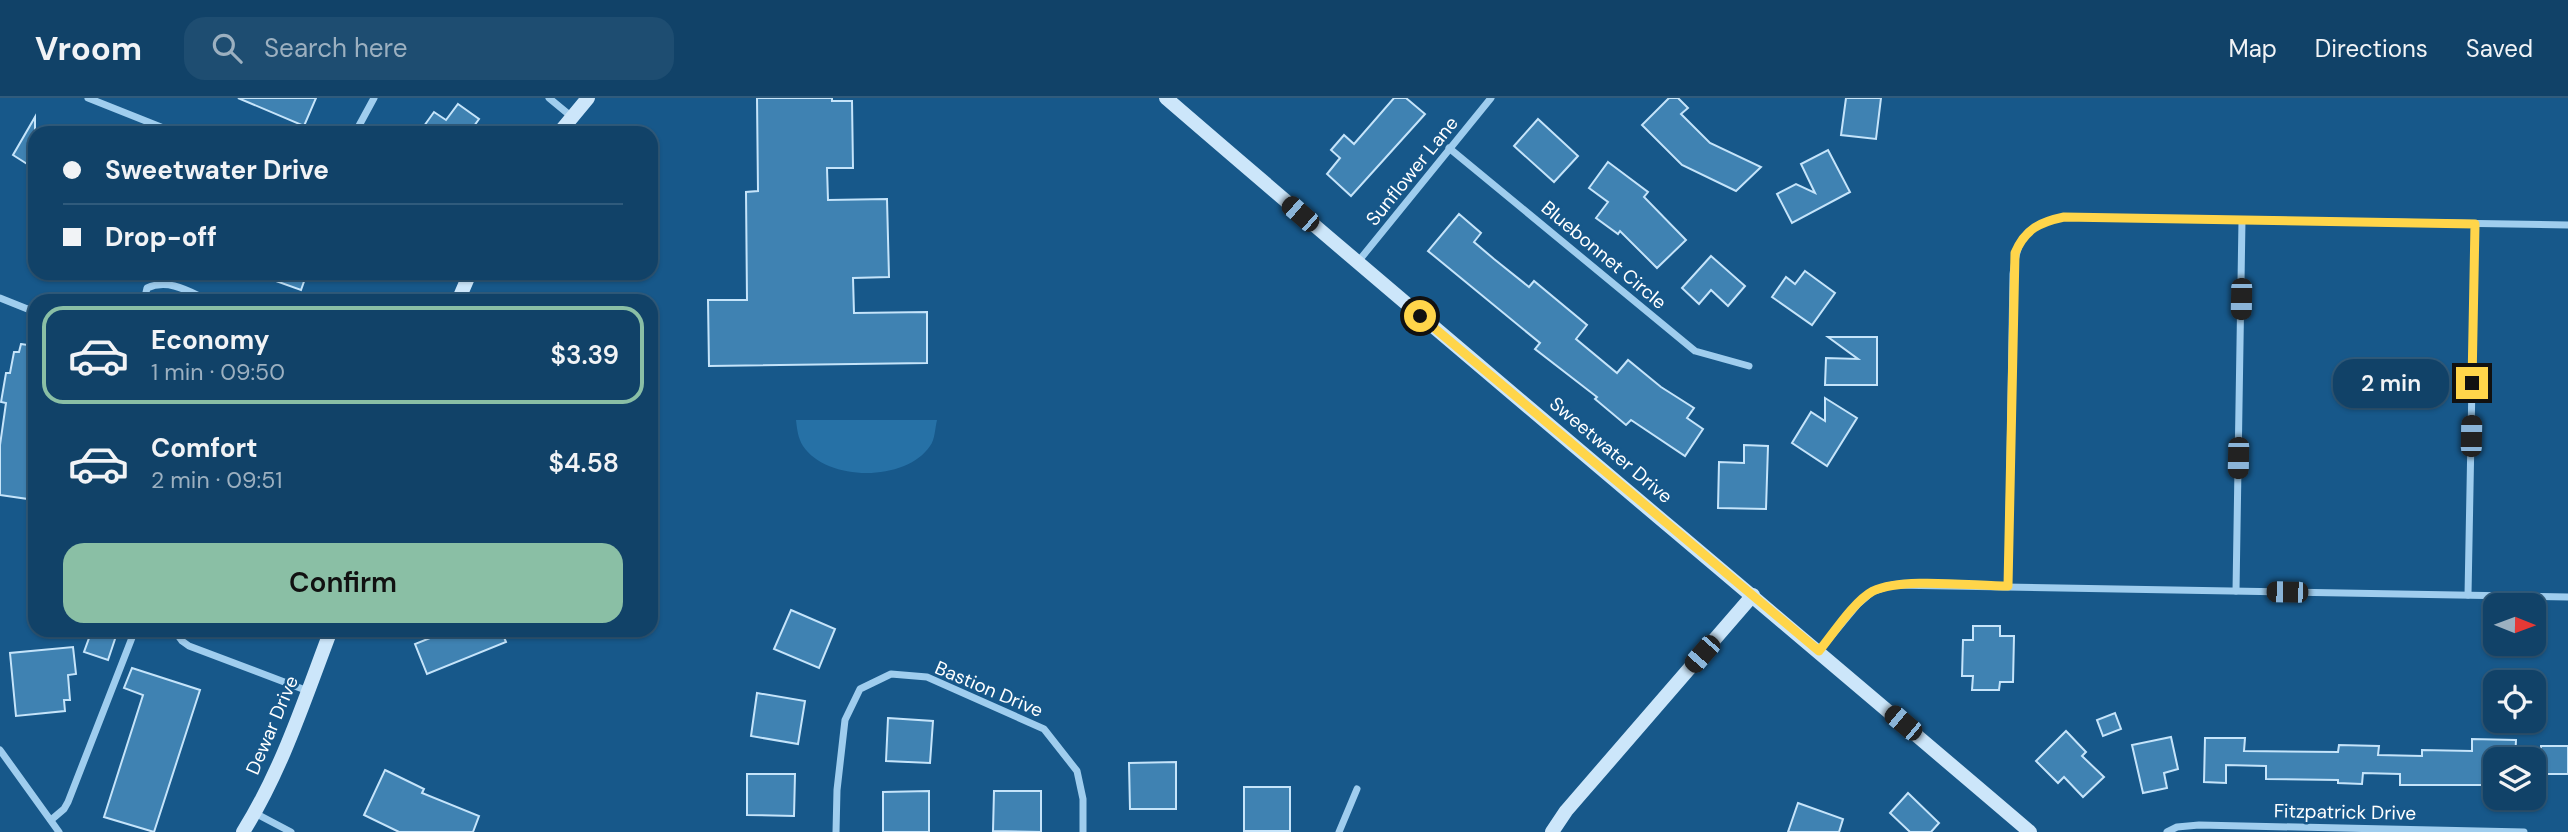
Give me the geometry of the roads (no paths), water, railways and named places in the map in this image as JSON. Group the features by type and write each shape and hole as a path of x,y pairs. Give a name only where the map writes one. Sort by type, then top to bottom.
{"street":[{"path":"88,98 158,126"},
{"path":"359,126 374,98"},
{"path":"549,98 572,117"},
{"path":"565,126 588,98"},
{"name":"Sweetwater Drive","path":"1166,98 2030,832"},
{"name":"Sunflower Lane","path":"1357,263 1491,98"},
{"name":"Bluebonnet Circle","path":"1449,148 1695,351 1749,366"},
{"path":"2008,586 2015,253 2020,241 2037,225 2064,217 2568,225"},
{"path":"2236,591 2242,220"},
{"path":"2468,595 2475,224"},
{"path":"146,294 147,288 168,284 193,294"},
{"path":"0,298 28,309"},
{"path":"1819,651 1857,604 1872,592 1902,585 2568,597"},
{"path":"1552,832 1566,810 1753,595"},
{"path":"51,820 68,802 132,637"},
{"path":"179,637 189,646 308,691"},
{"name":"Dewar Drive","path":"243,832 255,813 287,745 328,637"},
{"name":"Bastion Drive","path":"836,832 837,790 845,720 860,689 891,674 927,677 1044,729 1077,771 1083,799 1083,832"},
{"path":"0,750 59,832"},
{"path":"1339,832 1357,789"},
{"path":"255,813 291,832"},
{"name":"Fitzpatrick Drive","path":"2167,832 2177,827 2199,825 2524,832"}]}
